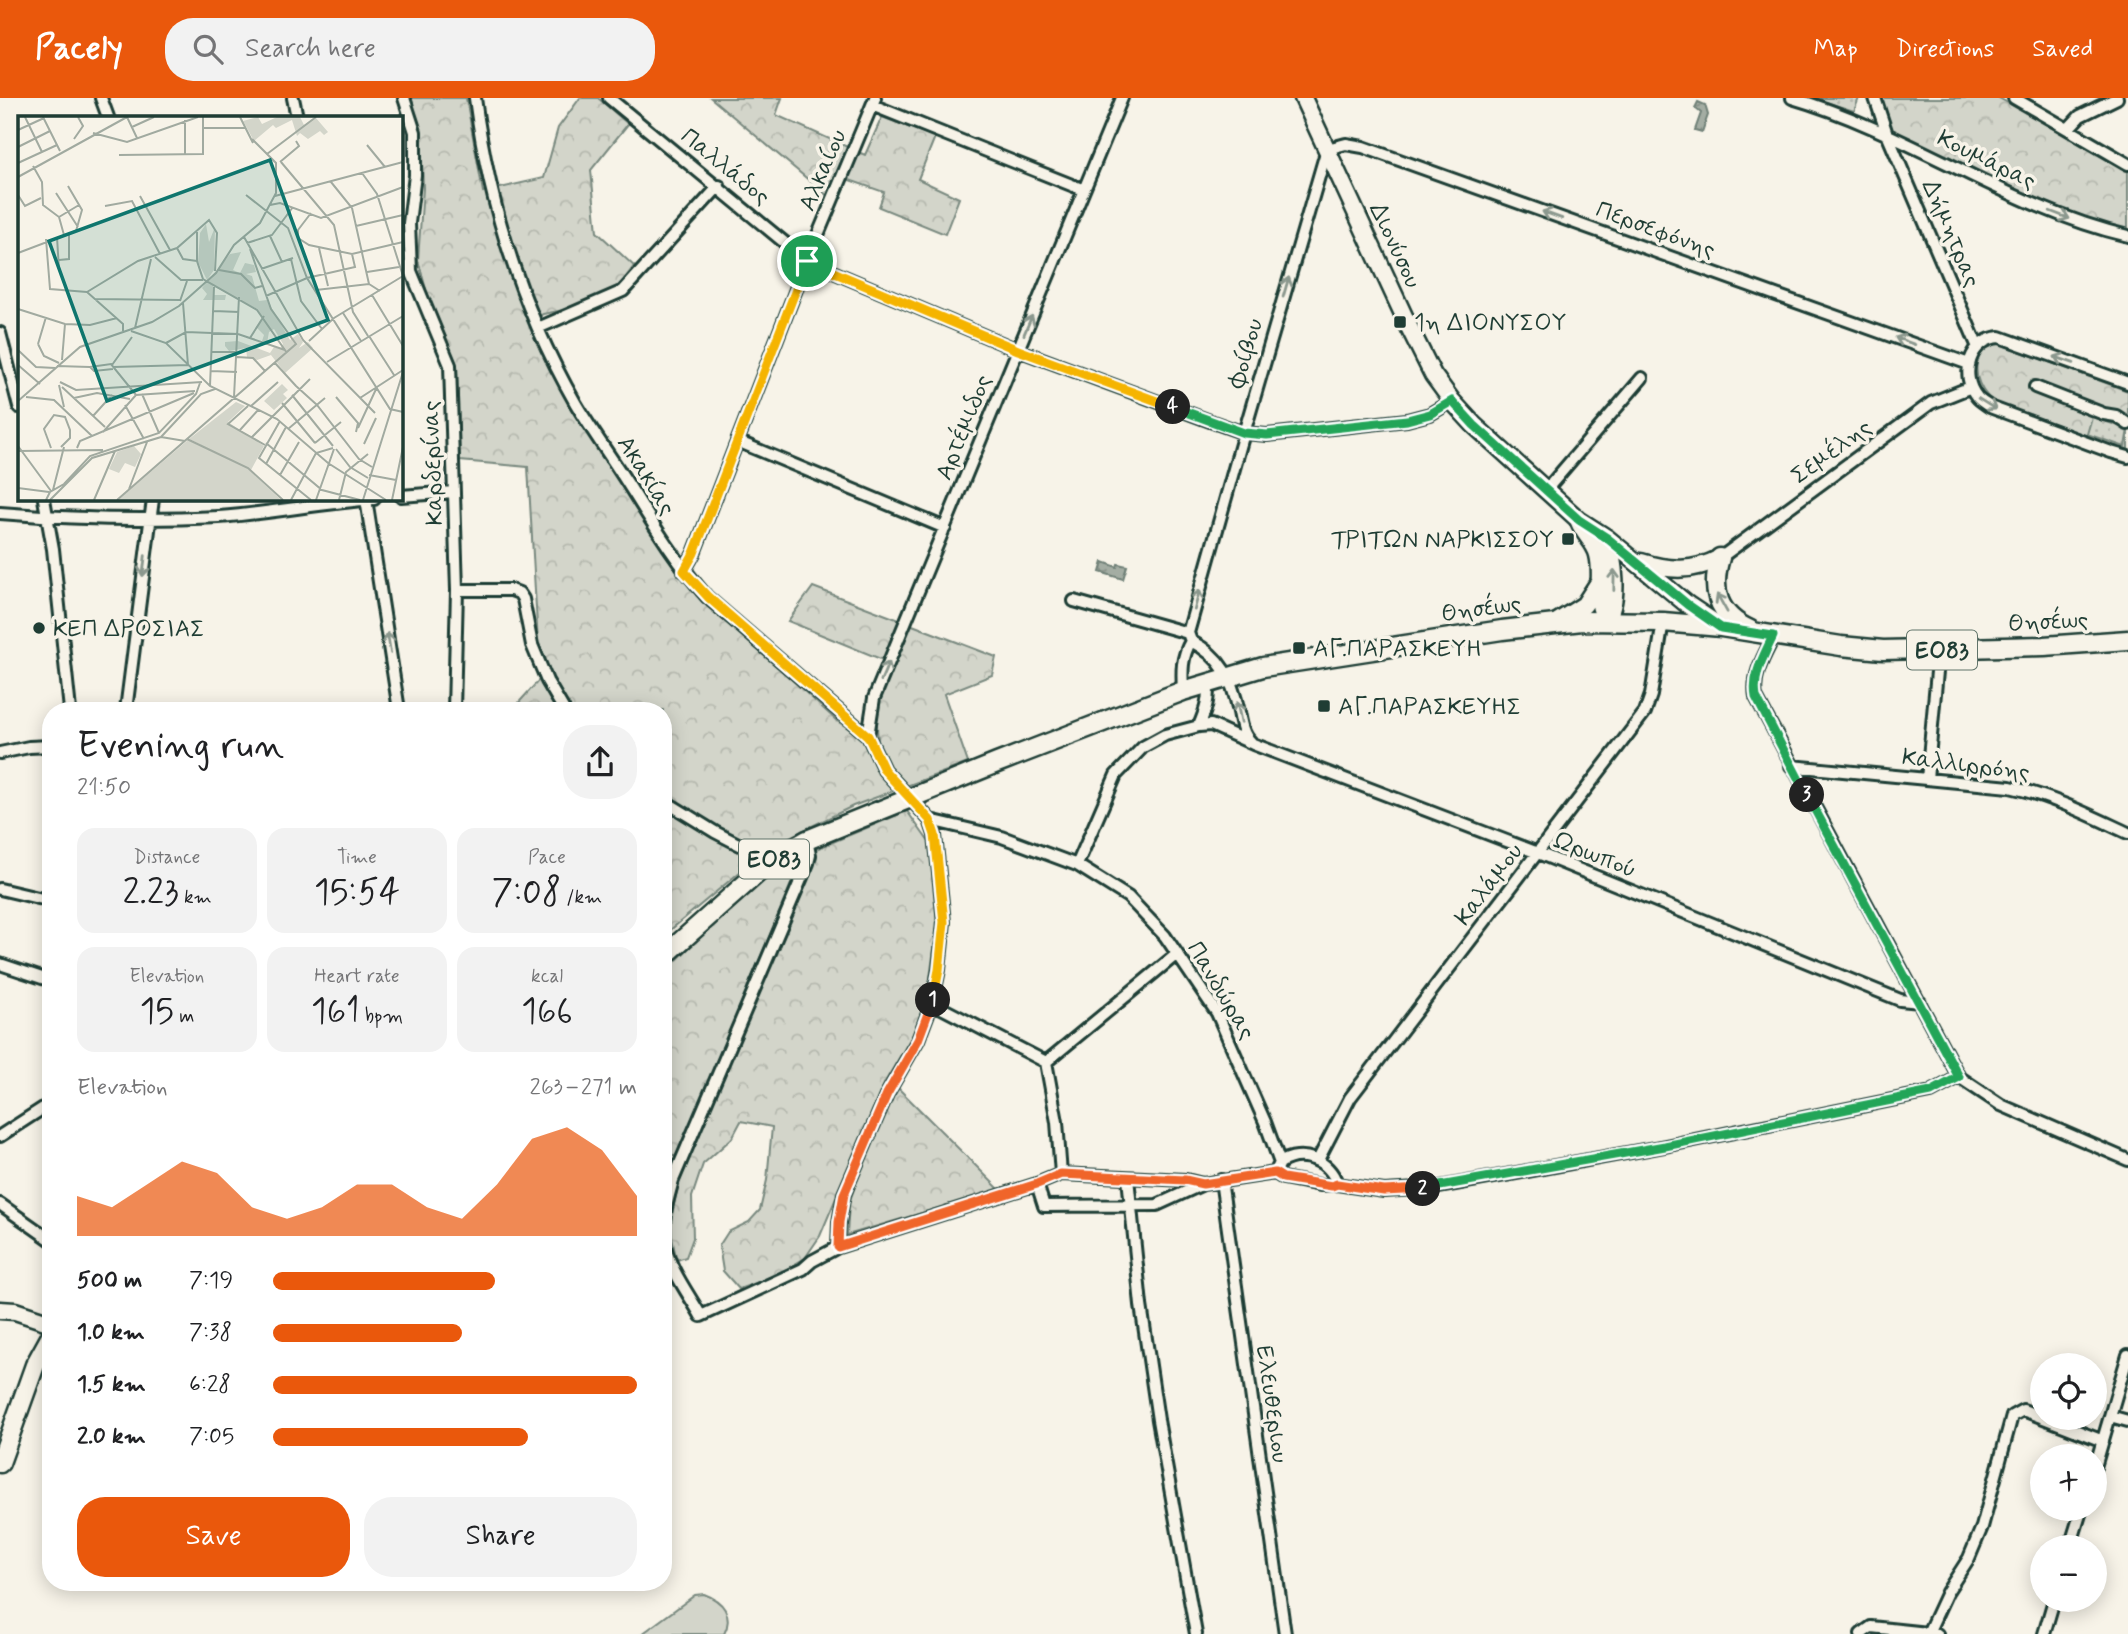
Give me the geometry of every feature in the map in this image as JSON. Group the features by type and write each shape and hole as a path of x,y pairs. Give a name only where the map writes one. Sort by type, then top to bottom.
{"main road":[{"name":"Διονύσου","path":"1303,98 1410,329 1433,375 1452,401 1474,425 1579,520 1607,538 1688,605 1721,628"},
{"name":"Διονύσου","path":"1579,520 1582,530 1594,543 1598,553 1600,610 1606,620"},
{"path":"1606,620 1613,611 1614,565 1607,538"},
{"path":"1637,561 1677,570 1692,569 1720,558"},
{"path":"1720,558 1715,574 1717,597 1731,618 1765,635"},
{"path":"1557,622 1584,605 1600,580"},
{"name":"Θησέως","path":"672,949 771,861 807,840 908,797 1183,691 1297,661 1557,622 1606,620 1721,628 1841,646 1939,650 2128,640"},
{"path":"8,1311 42,1310"},
{"path":"8,1311 42,1320"},
{"path":"0,1463 42,1352"}],"street":[{"path":"101,98 108,116"},
{"path":"293,98 297,116"},
{"name":"Καρδερίνας","path":"404,98 415,132 415,175 409,223 411,271 450,365 457,590 454,702"},
{"name":"Ακακίας","path":"475,98 480,137 501,232 538,328 576,403 684,571 708,597 868,736 884,770 930,820"},
{"name":"Παλλάδος","path":"610,98 807,261 1018,350 1244,433 1267,435 1407,420 1430,414 1452,401"},
{"name":"Αρτέμιδος","path":"868,736 874,698 1122,98"},
{"name":"Κουμάρας","path":"1792,98 1844,115 1887,134 2054,214 2096,229 2128,236"},
{"name":"Δήμητρας","path":"1875,98 1887,134 1977,345"},
{"path":"2014,98 2128,164"},
{"path":"2068,129 2080,117 2117,98"},
{"path":"874,101 1084,190"},
{"name":"Αλκαίου","path":"684,571 694,553 807,261 874,101"},
{"name":"Περσεφόνης","path":"1327,149 1346,144 1363,147 1969,364"},
{"name":"Φοίβου","path":"1183,691 1182,664 1185,651 1244,433 1327,149"},
{"path":"538,328 623,291 719,186"},
{"path":"0,333 18,404"},
{"path":"2128,383 2000,337 1987,339 1977,345 1969,364 1968,375 1978,398 1990,407 2128,457"},
{"path":"1546,490 1642,378"},
{"name":"Σεμέλης","path":"1720,558 1931,404 1971,387"},
{"path":"2035,387 2104,414 2116,416 2128,424"},
{"path":"0,392 14,393"},
{"path":"737,441 944,528"},
{"path":"402,496 453,492"},
{"path":"44,500 68,702"},
{"path":"127,702 153,500"},
{"path":"0,513 150,520 222,516 358,500"},
{"path":"366,500 399,702"},
{"path":"457,590 511,590 519,593 523,599 532,645 559,702"},
{"path":"1074,601 1190,637 1217,658 1228,677 1246,738 1253,744"},
{"name":"Καλάμου","path":"1318,1160 1350,1098 1645,712 1651,695 1664,622"},
{"path":"1765,635 1754,685 1756,697 1959,1077 2001,1105 2128,1160"},
{"path":"1927,779 1939,650"},
{"path":"1077,865 1116,775 1143,747 1165,735 1199,726 1207,703 1207,683"},
{"name":"Ωρωπού","path":"1199,726 1211,725 1253,744 1538,853 1900,1000 1920,1002"},
{"path":"0,753 42,746"},
{"name":"Καλλιρρόης","path":"1791,766 2010,787 2035,792 2128,833"},
{"path":"672,806 771,861"},
{"path":"838,1247 844,1194 887,1094 918,1040 932,1003 944,922 935,835 930,820"},
{"name":"Πανδώρας","path":"930,820 1002,838 1077,865 1128,897 1165,936 1217,1013 1261,1110 1277,1168"},
{"path":"672,1184 808,863 810,855 807,840"},
{"path":"0,889 42,899"},
{"path":"1046,1062 1177,954"},
{"path":"0,964 42,978"},
{"path":"932,1003 1046,1062"},
{"path":"1046,1062 1057,1122 1061,1174"},
{"path":"1277,1168 1289,1179 1332,1186 1337,1184 1384,1191 1434,1188 1665,1146 1931,1092 1959,1077"},
{"path":"0,1136 42,1109"},
{"path":"1037,1184 1044,1206 1157,1205 1203,1184 1277,1168 1292,1156 1318,1160 1328,1167 1337,1184"},
{"path":"672,1264 701,1316 803,1269 838,1247 1061,1174 1185,1180 1203,1184"},
{"path":"1128,1178 1147,1343 1196,1634"},
{"name":"Ελευθεριου","path":"1221,1180 1284,1634"},
{"path":"0,1204 42,1234"},
{"path":"2102,1444 2128,1355"},
{"path":"1860,1634 1871,1627 1933,1634 1947,1592 1969,1558 1982,1527 2012,1416 2023,1410 2103,1441"},
{"path":"2110,1416 2128,1421"},
{"path":"2044,1634 2050,1612"}],"green space":[{"path":"410,98 466,98 483,192 544,178 558,128 580,98 598,98 628,124 591,170 597,232 634,266 607,302 543,314 529,323 570,407 685,582 837,721 870,742 878,739 880,700 893,664 788,621 813,587 996,657 992,675 944,694 968,763 853,806 771,846 672,928 672,702 519,702 540,679 528,467 460,461 457,365 427,293 418,260 423,188 421,135"},
{"path":"711,98 782,98 776,115 865,155 882,117 935,137 918,179 959,198 945,234 879,207 884,192 841,177 830,198"},
{"path":"1813,98 1859,98 1854,111"},
{"path":"1879,98 1999,98 2128,171 2128,231 2098,224 2037,201 1890,129"},
{"path":"1997,343 2128,391 2128,449 2116,448 2049,425 2011,410 1988,397 1978,381 1977,363 1981,351"},
{"path":"2092,417 2128,429 2125,447 2087,434"},
{"path":"907,811 931,845 937,926 928,993 913,1034 885,1082 820,1236 805,1258 775,1276 739,1289 723,1271 719,1246 728,1232 749,1222 760,1210 767,1180 772,1127 741,1121 732,1138 703,1164 692,1197 693,1238 686,1257 677,1260 672,1239 672,1222 679,1183 802,887 812,871 816,849"},
{"path":"800,857 677,1157 672,1154 672,964 745,896"},
{"path":"897,1087 1000,1190 847,1235 849,1203"},
{"path":"704,1594 717,1601 725,1610 728,1621 724,1634 642,1634 695,1595"}],"water":[{"path":"1698,102 1705,105 1708,115 1702,132 1695,130 1701,113 1695,108"},
{"path":"1103,562 1117,567 1118,564 1127,566 1123,579 1100,572"}],"place":[{"name":"1η ΔΙΟΝΥΣΟΥ","path":"1400,322"},
{"name":"ΤΡΙΤΩΝ ΝΑΡΚΙΣΣΟΥ","path":"1568,539"},
{"name":"ΚΕΠ ΔΡΟΣΙΑΣ","path":"39,628"},
{"name":"ΑΓ.ΠΑΡΑΣΚΕΥΗ","path":"1299,648"},
{"name":"ΑΓ.ΠΑΡΑΣΚΕΥΗΣ","path":"1324,706"}],"route":[{"path":"807,261 1018,350 1244,433 1267,435 1407,420 1430,414 1452,401 1474,425 1579,520 1637,561 1688,605 1721,628 1773,636 1754,685 1756,697 1959,1077 1931,1092 1665,1146 1434,1188 1384,1191 1337,1184 1320,1185 1283,1178 1275,1173 1203,1184 1185,1180 1061,1174 838,1247 844,1194 887,1094 918,1040 932,1003 944,922 935,835 930,820 884,770 868,736 708,597 684,571 694,553 807,261"}]}
